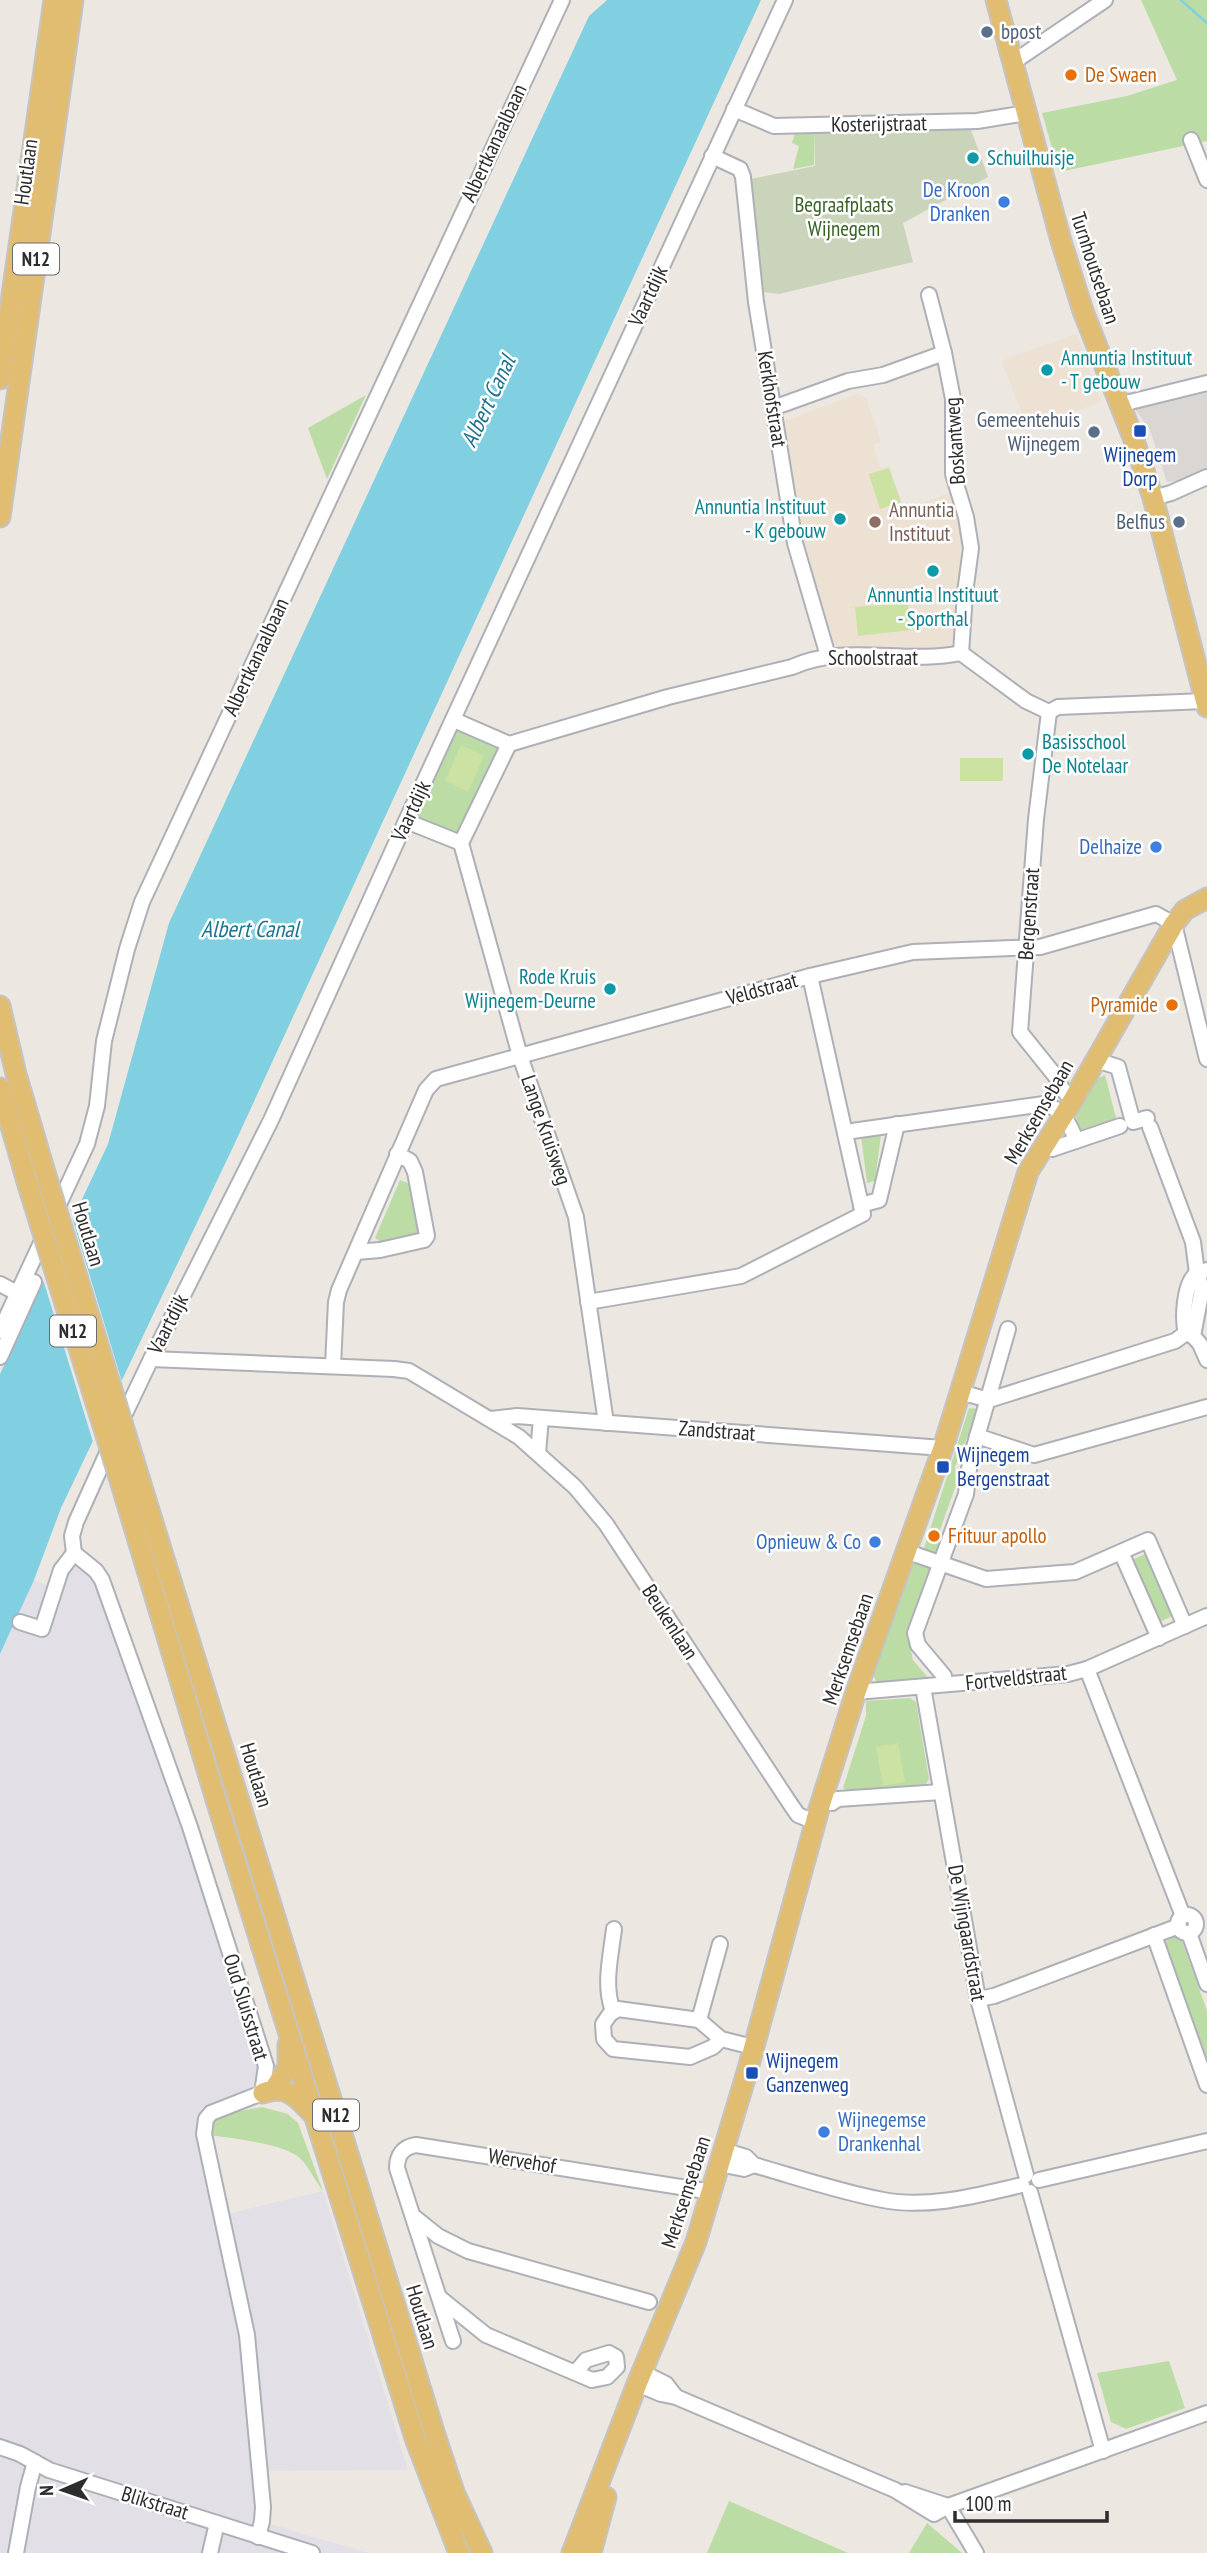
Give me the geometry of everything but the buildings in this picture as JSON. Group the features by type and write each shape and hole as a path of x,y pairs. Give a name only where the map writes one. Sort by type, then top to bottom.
{"main road":[{"name":"Houtlaan","path":"0,379 54,0"},
{"name":"Houtlaan","path":"0,517 73,0"},
{"name":"Turnhoutsebaan","path":"996,0 1083,311 1127,422 1153,498 1206,704"},
{"name":"Merksemsebaan","path":"572,2553 696,2242 822,1800 856,1692 943,1448 1028,1172 1073,1100 1174,924 1185,910 1207,898"},
{"name":"Houtlaan","path":"0,1006 16,1074 213,1790 416,2441 470,2551"},
{"name":"Houtlaan","path":"0,1088 28,1185 128,1474 454,2491 470,2551"},
{"path":"268,2091 288,2067 287,2023"},
{"path":"268,2091 285,2090 296,2096 317,2118"},
{"name":"Merksemsebaan","path":"591,2553 608,2490 610,2454"}],"street":[{"name":"Albertkanaalbaan","path":"0,1331 87,1144 97,1106 104,1041 142,902 562,0"},
{"name":"Vaartdijk","path":"74,1553 72,1536 81,1511 151,1359 271,1121 406,821 785,0"},
{"path":"1012,62 1105,0"},
{"name":"Kosterijstraat","path":"734,109 774,126 965,122 1026,113"},
{"path":"1191,140 1207,180"},
{"name":"Kerkhofstraat","path":"712,156 740,169 743,177 756,302 795,543 828,656"},
{"name":"Boskantweg","path":"929,295 953,399 953,474 968,525 971,548 961,653"},
{"path":"773,408 848,382 883,375 944,353"},
{"path":"1130,402 1207,383"},
{"path":"1153,498 1207,477"},
{"path":"961,653 1026,701 1049,712 1058,707 1206,704"},
{"name":"Schoolstraat","path":"509,744 668,697 828,656 931,657 961,653"},
{"name":"Bergenstraat","path":"1049,712 1031,883 1020,1032 1073,1100"},
{"path":"406,821 461,843 509,744 453,720"},
{"name":"Lange Kruisweg","path":"461,843 520,1056 576,1217 606,1423"},
{"name":"Veldstraat","path":"333,1367 336,1302 397,1154 426,1090 436,1079 810,976 913,952 1026,949 1156,914 1174,924"},
{"path":"1174,924 1207,1059"},
{"path":"810,976 862,1210"},
{"path":"1096,1060 1118,1068 1133,1122 1149,1123 1202,1272 1189,1284 1182,1321 1200,1344 1207,1360"},
{"path":"845,1132 1044,1104 1051,1106 1071,1124 1076,1141"},
{"path":"588,1302 741,1276 862,1210 878,1200 897,1124"},
{"path":"1052,1149 1120,1126"},
{"path":"356,1252 408,1245 425,1240 427,1236 411,1161 397,1154"},
{"path":"0,1357 34,1282"},
{"path":"0,1284 17,1293"},
{"path":"944,1676 918,1645 915,1633 966,1494 970,1461 1008,1329"},
{"path":"960,1392 989,1400 1190,1334"},
{"path":"151,1359 409,1371 491,1419 538,1453"},
{"path":"977,1436 1034,1455 1207,1407"},
{"name":"Zandstraat","path":"491,1419 517,1416 943,1448"},
{"path":"538,1453 541,1418"},
{"name":"Beukenlaan","path":"538,1453 575,1487 606,1524 798,1815 816,1822"},
{"path":"905,1551 986,1580 1075,1572 1148,1541 1185,1626"},
{"path":"1121,1552 1159,1638"},
{"path":"20,1622 42,1629 61,1570 74,1553"},
{"name":"Oud Sluisstraat","path":"74,1553 96,1571 102,1580 190,1826 266,2066 268,2091"},
{"name":"Fortveldstraat","path":"856,1692 1068,1674 1087,1669 1207,1616"},
{"path":"1087,1669 1191,1922 1207,1984"},
{"name":"De Wijngaardstraat","path":"923,1687 978,1999 1103,2451"},
{"path":"822,1800 832,1803 838,1799 941,1792"},
{"path":"978,1999 994,1996 1191,1922"},
{"path":"613,2011 608,2000 608,1984 614,1929"},
{"path":"1154,1935 1207,2085"},
{"path":"699,2020 720,1944"},
{"path":"721,2039 713,2047 690,2057 613,2049 607,2045 602,2032 603,2024 613,2011 618,2009 699,2020 721,2039 753,2047"},
{"path":"258,2537 263,2507 247,2335 204,2134 206,2119 211,2113 268,2091"},
{"path":"721,2157 744,2169 754,2165 885,2200 927,2202 1029,2183 1207,2141"},
{"name":"Wervehof","path":"453,2341 397,2168 397,2157 407,2146 416,2145 712,2192"},
{"path":"412,2216 438,2236 468,2250 649,2302"},
{"path":"439,2297 486,2335 575,2373"},
{"path":"640,2378 661,2394 676,2397 895,2490 911,2493 945,2508 976,2553"},
{"path":"945,2508 1207,2413"},
{"name":"Blikstraat","path":"0,2447 49,2470 312,2553"},
{"path":"16,2553 27,2487 35,2462"},
{"path":"210,2553 217,2523"}],"shaded area":[{"name":"Annuntia Instituut - T gebouw","path":"1077,334 1101,402 1028,428 1003,365 1004,359"},
{"path":"1207,383 1207,468 1180,480 1167,482 1150,430 1130,402"},
{"name":"Annuntia Instituut","path":"857,394 866,398 881,442 873,445 881,468 889,466 904,509 952,492 957,497 961,570 956,600 955,643 951,649 828,656 802,568 776,424"},
{"path":"74,1553 96,1571 266,2066 263,2084 206,2119 223,2215 323,2191 408,2470 267,2471 270,2524 368,2553 0,2553 0,1654 34,1580 55,1588"}],"green space":[{"path":"1141,0 1207,0 1207,141 1059,172 1042,113 1127,96 1177,80"},
{"name":"Begraafplaats Wijnegem","path":"970,127 988,177 903,223 913,262 779,294 763,292 751,179 815,166 814,130"},
{"path":"795,133 814,133 814,165 793,169 799,146 792,143"},
{"path":"366,395 327,479 308,428"},
{"path":"889,468 901,502 880,509 869,474"},
{"path":"908,603 910,630 858,636 855,607"},
{"path":"457,729 499,746 460,833 450,833 416,817"},
{"path":"461,745 484,756 468,792 445,781"},
{"path":"960,758 1003,758 1003,781 960,781"},
{"path":"1105,1075 1116,1118 1080,1130 1076,1117 1098,1078"},
{"path":"881,1135 875,1181 867,1183 861,1136"},
{"path":"400,1180 410,1184 421,1225 417,1233 381,1242 375,1238"},
{"path":"969,1408 979,1409 955,1467 956,1485 940,1530 944,1537 937,1553 933,1554 924,1548"},
{"path":"1149,1552 1176,1614 1156,1624 1130,1561"},
{"path":"916,1562 934,1568 908,1637 913,1660 931,1681 887,1685 876,1682 873,1673 910,1567"},
{"path":"910,1698 916,1702 929,1779 925,1785 852,1792 843,1788 866,1716 866,1701"},
{"path":"898,1743 905,1782 883,1786 876,1747"},
{"path":"1173,1935 1181,1938 1207,2011 1207,2060 1165,1943"},
{"path":"262,2107 288,2114 298,2123 323,2191 304,2162 288,2151 254,2142 208,2135 209,2122 219,2115"},
{"path":"1169,2361 1185,2408 1126,2429 1111,2422 1097,2373"},
{"path":"729,2501 848,2553 707,2553"},
{"path":"927,2523 962,2553 909,2553"}],"water":[{"name":"Albert Canal","path":"607,0 761,0 234,1145 61,1508 34,1580 0,1654 0,1374 108,1144 169,923 589,16"}],"pier":[{"path":"71,1214 123,1385 94,1445 42,1276"}],"waterway":[{"path":"1181,0 1207,23"}],"place":[{"name":"bpost","path":"987,32"},
{"name":"De Swaen","path":"1071,75"},
{"name":"Schuilhuisje","path":"973,158"},
{"name":"De Kroon Dranken","path":"1004,202"},
{"name":"Annuntia Instituut - T gebouw","path":"1047,370"},
{"name":"Wijnegem Dorp","path":"1140,431"},
{"name":"Gemeentehuis Wijnegem","path":"1094,432"},
{"name":"Annuntia Instituut - K gebouw","path":"840,519"},
{"name":"Annuntia Instituut","path":"875,522"},
{"name":"Belfius","path":"1179,522"},
{"name":"Annuntia Instituut - Sporthal","path":"933,571"},
{"name":"Basisschool De Notelaar","path":"1028,754"},
{"name":"Delhaize","path":"1156,847"},
{"name":"Rode Kruis Wijnegem-Deurne","path":"610,989"},
{"name":"Pyramide","path":"1172,1005"},
{"name":"Wijnegem Bergenstraat","path":"943,1467"},
{"name":"Frituur apollo","path":"934,1536"},
{"name":"Opnieuw & Co","path":"875,1542"},
{"name":"Wijnegem Ganzenweg","path":"752,2073"},
{"name":"Wijnegemse Drankenhal","path":"824,2132"}]}
